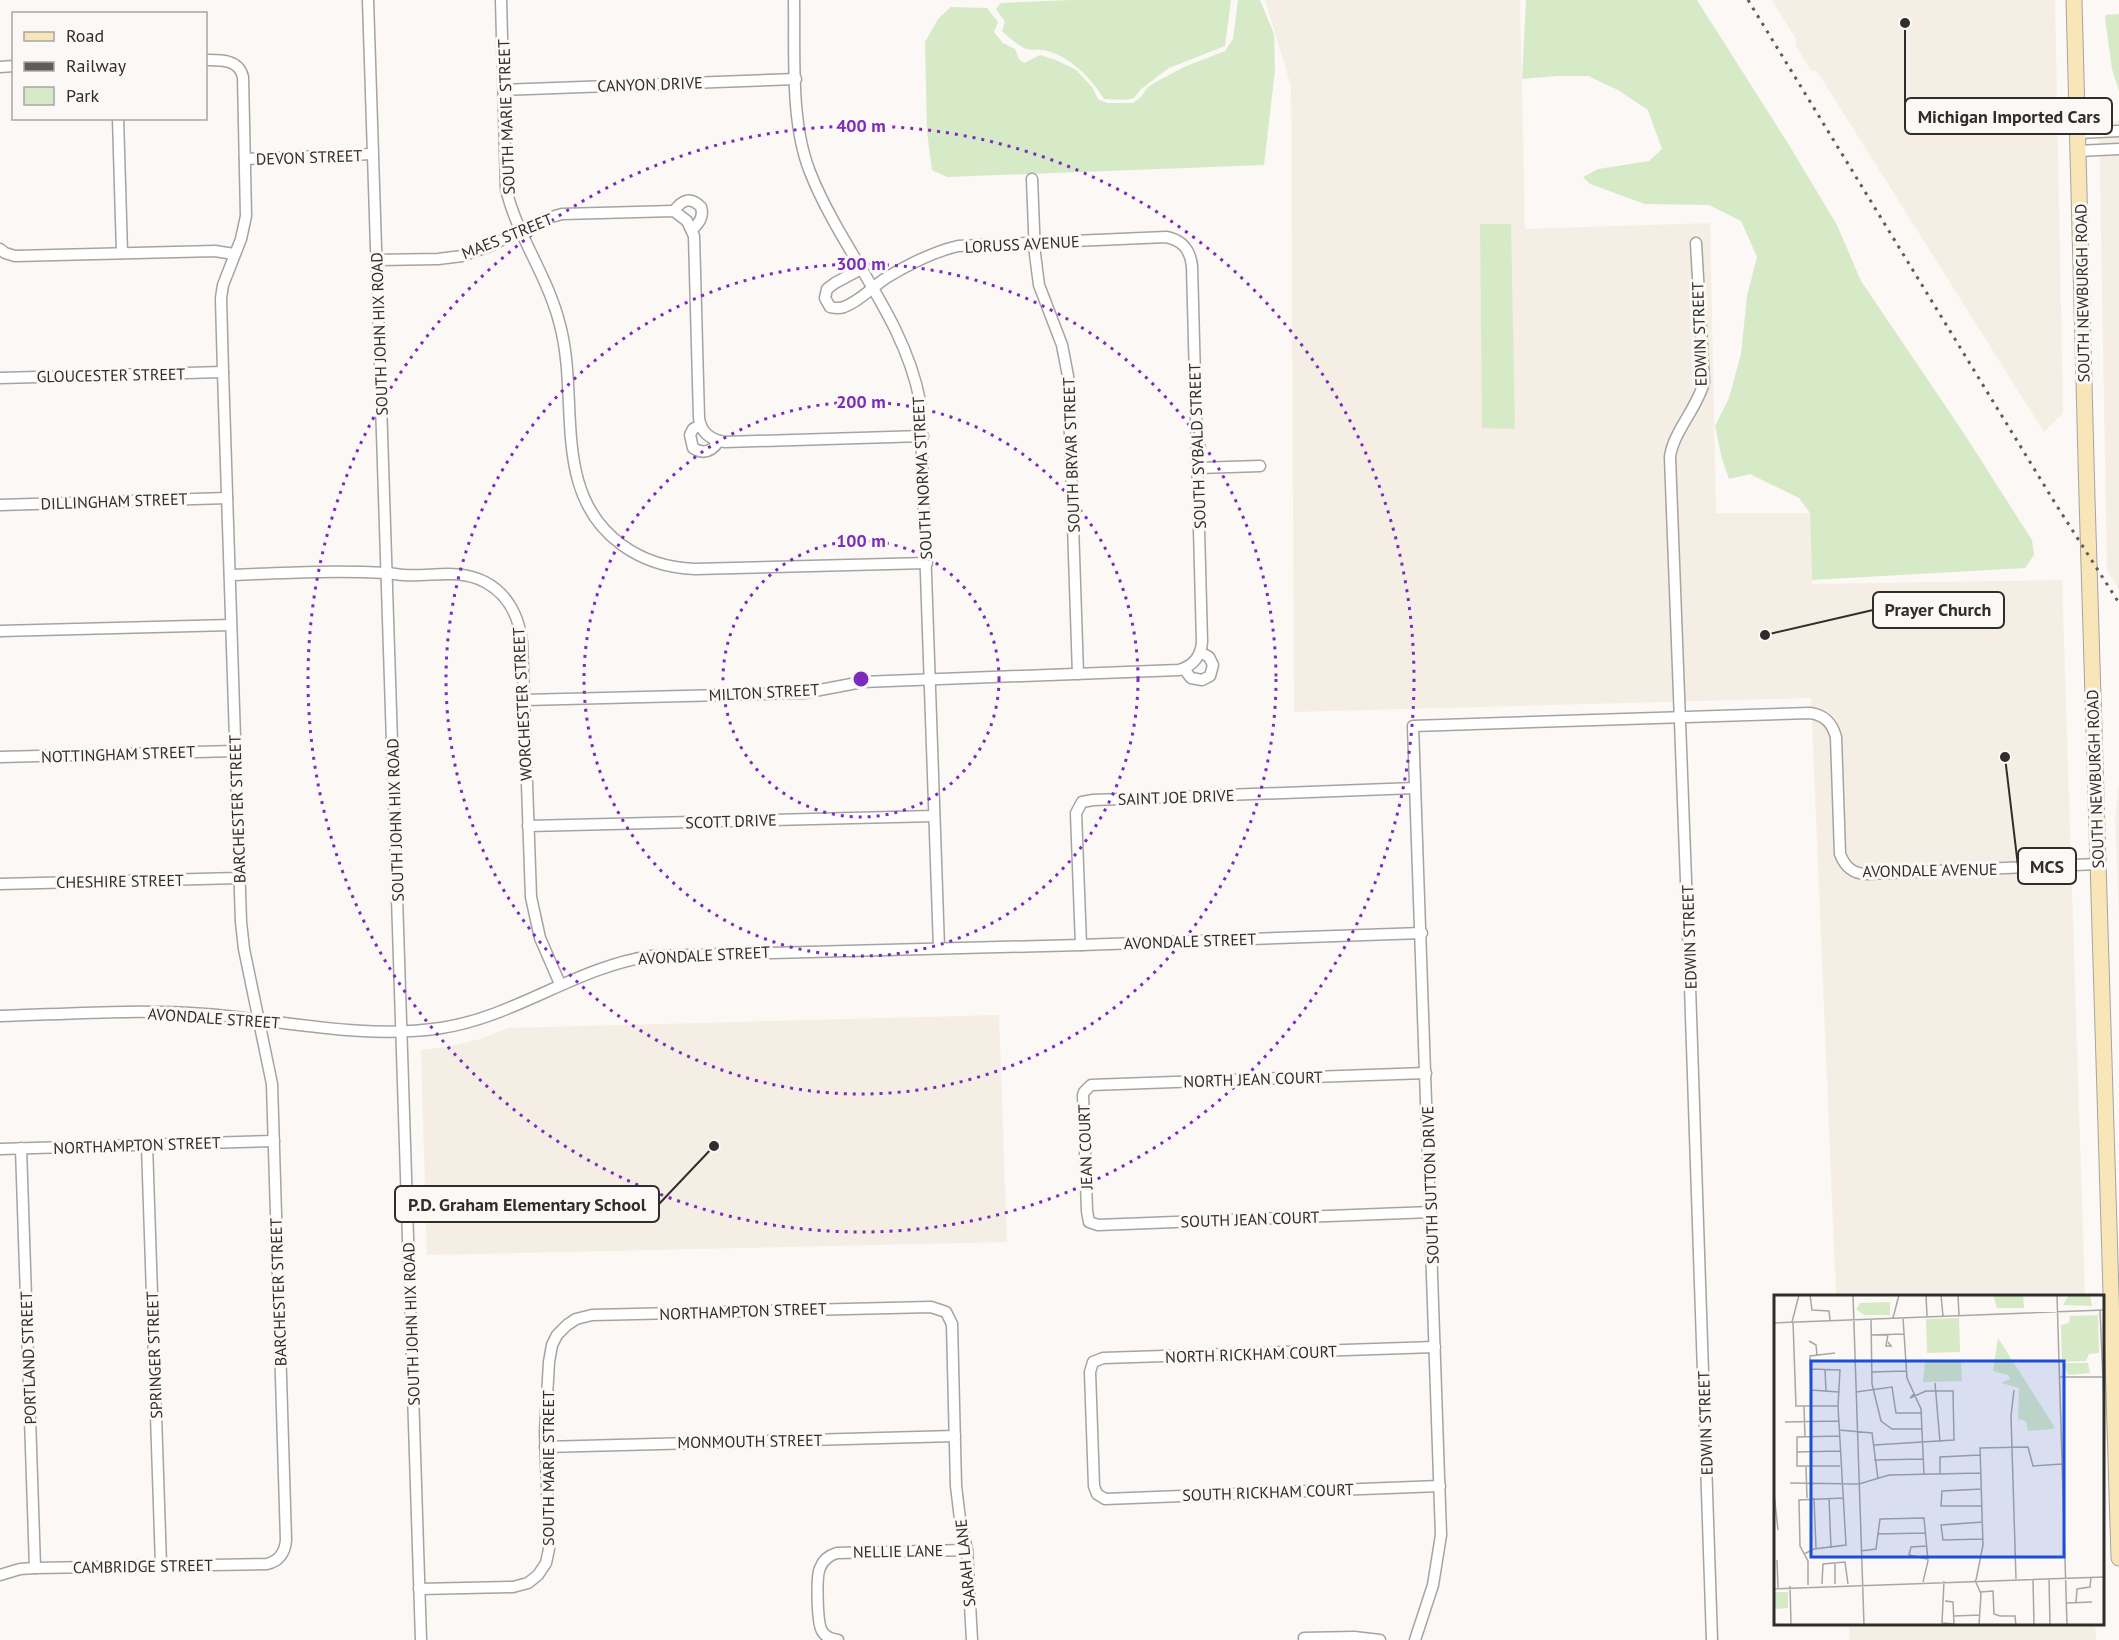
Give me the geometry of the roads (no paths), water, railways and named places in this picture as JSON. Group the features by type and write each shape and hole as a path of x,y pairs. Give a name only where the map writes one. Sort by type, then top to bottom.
{"main road":[{"name":"SOUTH NEWBURGH ROAD","path":"2074,0 2119,1558"}],"street":[{"name":"SOUTH JOHN HIX ROAD","path":"368,0 421,1640"},
{"name":"SOUTH MARIE STREET","path":"501,0 506,189 509,204 520,230 550,291 563,335 569,379 572,458 578,483 593,516 615,540 631,552 648,560 686,569 927,563"},
{"name":"SOUTH NORMA STREET","path":"794,0 798,126 805,158 818,190 901,340 911,363 920,401 939,948"},
{"name":"BARCHESTER STREET","path":"207,60 227,61 237,66 243,77 246,216 244,230 227,271 221,298 239,878 243,941 272,1084 286,1540 282,1554"},
{"name":"CANYON DRIVE","path":"504,90 796,79"},
{"path":"118,120 122,253"},
{"path":"2078,133 2119,132"},
{"path":"2078,151 2119,149"},
{"name":"DEVON STREET","path":"245,159 372,154"},
{"name":"SOUTH BRYAR STREET","path":"1032,180 1034,242 1039,285 1062,345 1068,376 1078,674"},
{"name":"MAES STREET","path":"376,261 462,256 490,246 543,219 562,214 674,211 679,204 692,200 701,207 702,216 692,230 700,425 693,429 690,435 693,448 705,452 712,450 719,441 923,436"},
{"path":"674,211 684,217 692,230"},
{"name":"LORUSS AVENUE","path":"861,269 828,287 825,294 827,302 833,308 843,308 873,289 884,279 942,250 971,245 1166,237 1182,243"},
{"name":"SOUTH SYBALD STREET","path":"1182,243 1189,252 1192,266 1202,642 1198,656 1209,657 1213,665 1210,676"},
{"name":"EDWIN STREET","path":"1696,243 1704,382 1700,398 1672,445 1670,457 1712,1640"},
{"path":"0,249 15,256 215,251 234,254"},
{"name":"GLOUCESTER STREET","path":"0,378 223,372"},
{"path":"700,425 706,434 719,441"},
{"path":"1198,468 1260,466"},
{"name":"DILLINGHAM STREET","path":"0,505 227,498"},
{"name":"WORCHESTER STREET","path":"230,575 458,573 494,587 511,606 520,629 533,910 540,938 560,984"},
{"path":"0,631 231,625"},
{"path":"1184,669 1198,656"},
{"name":"MILTON STREET","path":"524,699 804,693 862,682 1184,669 1191,678 1202,680 1210,676"},
{"name":"AVONDALE AVENUE","path":"1680,717 1810,713 1826,719 1836,737 1840,854 1845,865 1857,873 2098,864"},
{"name":"SOUTH SUTTON DRIVE","path":"1415,1640 1433,1585 1440,1552 1440,1486 1413,726 1680,717"},
{"name":"NOTTINGHAM STREET","path":"0,758 235,751"},
{"name":"SAINT JOE DRIVE","path":"1081,945 1076,813 1082,802 1415,788"},
{"name":"SCOTT DRIVE","path":"528,826 934,816"},
{"name":"CHESHIRE STREET","path":"0,884 239,878"},
{"name":"AVONDALE STREET","path":"0,1016 167,1012 360,1030 402,1031 439,1028 470,1021 612,963 651,956 1081,945 1422,933"},
{"name":"NORTH JEAN COURT","path":"1084,1092 1091,1085 1426,1073"},
{"name":"JEAN COURT","path":"1084,1092 1086,1202"},
{"name":"NORTHAMPTON STREET","path":"0,1149 274,1141"},
{"name":"SPRINGER STREET","path":"147,1145 161,1565"},
{"name":"PORTLAND STREET","path":"21,1148 35,1568"},
{"name":"SOUTH JEAN COURT","path":"1086,1202 1089,1222 1098,1225 1431,1212"},
{"name":"NORTHAMPTON STREET","path":"552,1345 560,1331 567,1325 576,1319 592,1316 938,1308 949,1316 952,1324 955,1436"},
{"name":"SOUTH MARIE STREET","path":"419,1589 513,1587 528,1583 538,1575 546,1563 549,1550 545,1447 549,1362 552,1345"},
{"name":"NORTH RICKHAM COURT","path":"1097,1494 1094,1486 1090,1367 1097,1359 1435,1347"},
{"name":"MONMOUTH STREET","path":"545,1447 955,1436"},
{"name":"SARAH LANE","path":"955,1436 956,1486 967,1550 972,1640"},
{"name":"SOUTH RICKHAM COURT","path":"1097,1494 1109,1499 1440,1486"},
{"name":"NELLIE LANE","path":"838,1640 831,1639 823,1633 819,1622 818,1572 823,1562 831,1555 837,1552 967,1550"},
{"name":"CAMBRIDGE STREET","path":"0,1575 20,1569 35,1568 267,1564 278,1559 282,1554"},
{"path":"1304,1638 1354,1637 1380,1640"}],"railway":[{"path":"1748,0 2055,503 2119,603"}],"place":[{"name":"Michigan Imported Cars","path":"1905,23"},
{"name":"Prayer Church","path":"1765,635"},
{"name":"MCS","path":"2005,757"},
{"name":"P.D. Graham Elementary School","path":"714,1146"}]}
